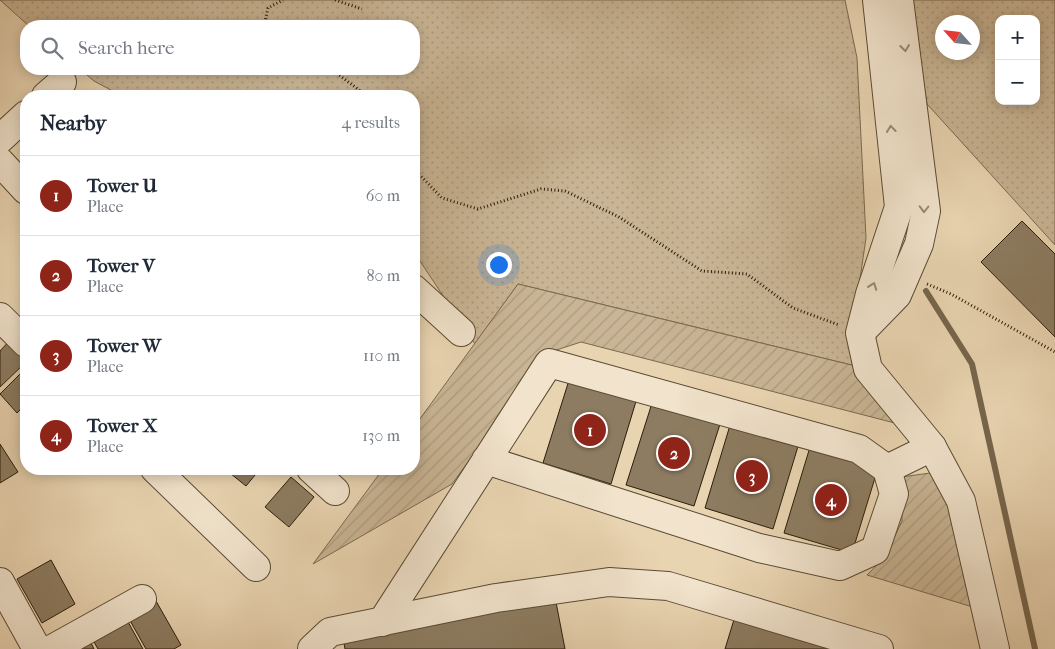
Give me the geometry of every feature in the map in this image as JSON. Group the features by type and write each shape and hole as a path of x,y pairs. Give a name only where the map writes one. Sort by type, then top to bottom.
{"street":[{"path":"877,0 899,207 870,294 860,333 868,369 932,447 961,501 994,649"},
{"path":"860,333 898,295 919,244 926,211 899,0"},
{"path":"0,139 20,121"},
{"path":"0,162 20,184"},
{"path":"420,294 461,332"},
{"path":"0,317 20,337"},
{"path":"382,622 486,460 549,363 859,449 887,468 894,494 875,550 840,566 759,548 486,460"},
{"path":"887,468 932,447"},
{"path":"161,475 256,568"},
{"path":"318,475 335,491"},
{"path":"0,582 37,649"},
{"path":"312,649 330,632 496,598 609,582 668,586 879,649"},
{"path":"52,649 142,599"}],"path":[{"path":"265,20 268,8 283,0"},
{"path":"335,0 362,9"},
{"path":"339,75 359,90"},
{"path":"420,175 442,198 478,209 541,190 565,191 619,217 702,271 747,274 794,308 860,333"},
{"path":"906,276 951,294 1055,352"}],"shaded area":[{"path":"0,0 845,0 857,58 866,238 851,340 868,369 518,284 475,344 420,261 420,90 111,90 87,75 420,75 420,20 22,20"},
{"path":"909,0 1055,0 1055,245 927,104"},
{"path":"518,284 868,369 918,429 581,342 547,353 452,484 313,564 379,475 420,475 420,419"},
{"path":"945,471 986,611 867,575 885,557 902,521 901,477"}],"building":[{"path":"1022,221 1055,254 1055,337 981,262"},
{"path":"11,339 20,349 20,368 0,387 0,351"},
{"path":"20,374 20,410 17,413 0,394"},
{"path":"570,377 637,398 611,484 543,463"},
{"path":"653,400 721,421 694,506 626,485"},
{"path":"731,422 799,443 773,529 705,508"},
{"path":"0,444 18,472 0,483"},
{"path":"810,447 878,468 852,553 784,533"},
{"path":"232,475 255,475 246,486"},
{"path":"291,477 314,497 289,527 265,507"},
{"path":"51,560 75,604 42,623 17,579"},
{"path":"555,597 565,649 345,649 343,637"},
{"path":"156,601 181,645 174,649 146,649 128,617"},
{"path":"736,613 859,649 725,649"},
{"path":"127,620 143,649 98,649 93,640"},
{"path":"91,643 94,649 80,649"}],"waterway":[{"path":"926,291 972,364 1035,649"}],"place":[{"name":"Tower U","path":"590,430"},
{"name":"Tower V","path":"674,453"},
{"name":"Tower W","path":"752,476"},
{"name":"Tower X","path":"831,500"}]}
